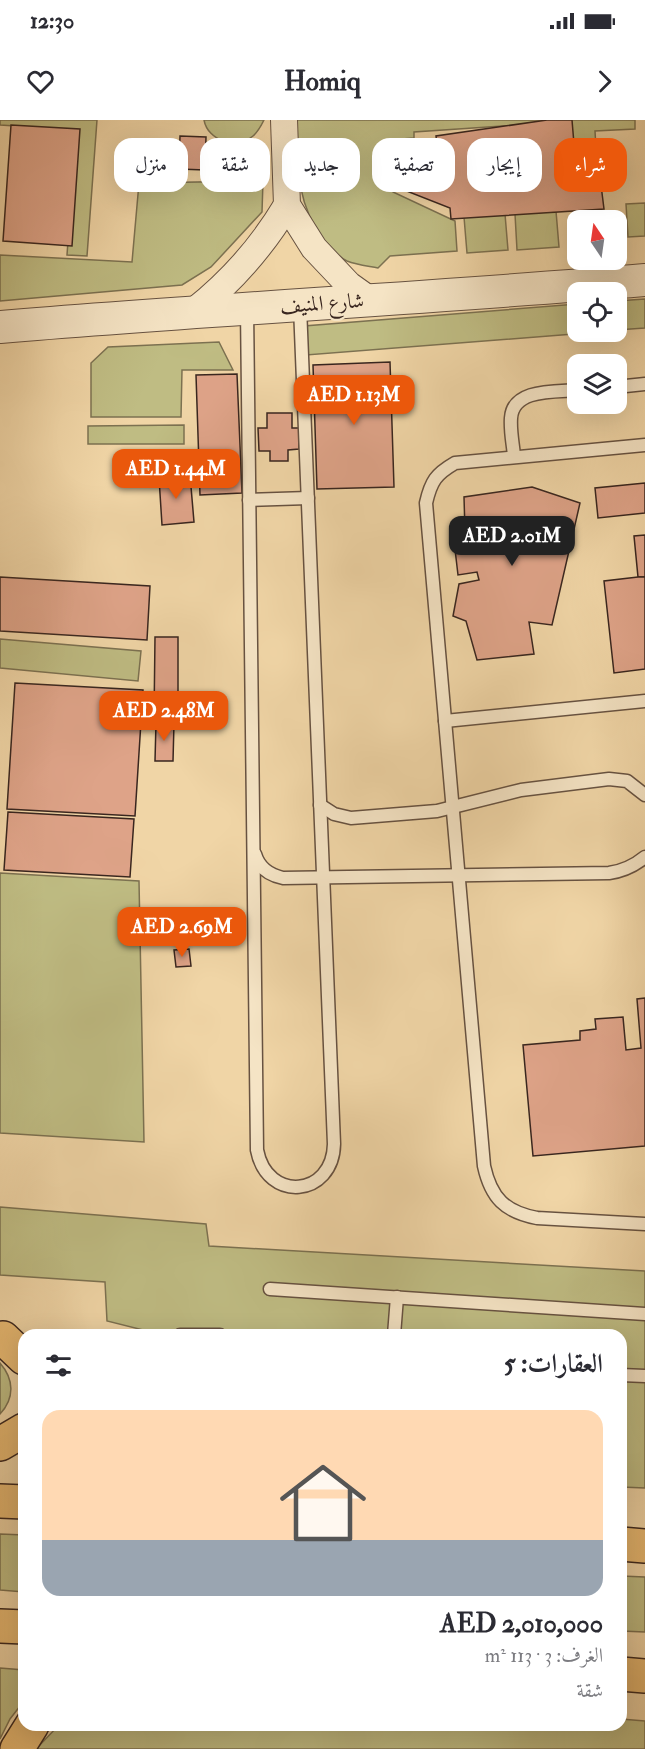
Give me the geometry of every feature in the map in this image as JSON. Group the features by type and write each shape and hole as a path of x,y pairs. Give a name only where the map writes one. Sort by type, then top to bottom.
{"highway":[{"path":"0,1443 18,1433"},
{"path":"0,1501 18,1502"},
{"path":"627,1544 645,1546"},
{"path":"0,1626 18,1627"},
{"path":"627,1674 645,1676"},
{"path":"17,1749 28,1731"}],"street":[{"path":"284,120 287,205 314,248 349,285 370,300"},
{"path":"194,311 216,293 249,259 273,229 287,205"},
{"name":"شارع المنيف","path":"0,327 194,311 645,280"}],"lane":[{"path":"247,308 257,1150 264,1171 272,1179 293,1187 315,1182 331,1166 334,1155 300,305"},
{"path":"627,386 645,384"},
{"path":"514,456 511,420 512,411 517,403 533,394 567,391"},
{"path":"645,444 455,463 440,472 430,486 426,503 487,1181 495,1196 507,1207 521,1215 537,1218 645,1224"},
{"path":"249,500 308,498"},
{"path":"445,721 645,701"},
{"path":"320,805 334,814 351,818 437,811 521,790 609,779 627,782 645,795"},
{"path":"253,847 255,857 261,867 276,877 284,878 609,873 635,866 645,856"},
{"path":"270,1289 645,1314"},
{"path":"394,1329 396,1297"},
{"path":"627,1375 645,1376"}],"shaded area":[{"path":"0,120 97,120 87,256 67,255 76,130 0,125"},
{"path":"204,120 264,120 258,131 250,138 217,138"},
{"path":"297,120 635,120 635,129 595,131 595,138 554,138 554,151 552,151 549,123 414,132 414,138 372,138 372,192 393,192 455,221 457,251 390,256 378,268 347,261 325,242 307,211 302,192 360,192 360,138 298,138"},
{"path":"188,182 200,182 200,192 263,192 262,212 211,267 182,285 0,301 0,255 132,262 138,192 188,192"},
{"path":"645,203 645,236 628,237 626,204"},
{"path":"556,211 559,247 517,250 515,214"},
{"path":"505,214 508,250 467,253 464,217"},
{"path":"645,299 645,328 627,329 627,300"},
{"path":"567,305 567,335 306,355 304,326"},
{"path":"219,342 233,370 182,370 181,417 91,417 91,363 108,347"},
{"path":"184,425 184,444 88,444 88,426"},
{"path":"0,639 141,651 138,681 0,668"},
{"path":"0,873 139,881 144,1142 0,1133"},
{"path":"0,1207 206,1224 209,1246 645,1271 645,1488 627,1487 627,1329 139,1329 107,1321 105,1282 0,1275"},
{"path":"0,1363 8,1375 11,1388 8,1402 0,1414"},
{"path":"0,1534 18,1535 18,1592 0,1590"},
{"path":"627,1576 645,1577 645,1632 627,1631"},
{"path":"0,1668 18,1670 18,1709 0,1739"},
{"path":"627,1720 645,1721 645,1749 36,1749 53,1731 627,1731"}],"building":[{"path":"547,120 572,120 574,138 554,138 554,192 602,192 604,209 451,219 450,208 409,192 455,192 455,138 436,138 436,136"},
{"path":"11,125 80,129 72,246 3,241"},
{"path":"180,136 206,137 200,138 200,170 188,169 188,138 180,138"},
{"path":"390,362 394,487 317,489 313,365"},
{"path":"237,374 242,493 200,495 196,375"},
{"path":"267,413 292,413 292,428 299,428 299,449 288,450 288,461 270,461 270,451 259,451 258,428 267,428"},
{"path":"190,475 194,522 162,525 159,478"},
{"path":"645,483 645,513 598,518 595,488"},
{"path":"532,487 580,503 552,625 529,622 534,654 477,660 466,621 453,616 459,584 479,580 477,572 458,575 453,532 465,531 464,497"},
{"path":"645,535 645,577 638,577 634,536"},
{"path":"0,577 150,586 147,640 0,631"},
{"path":"645,577 645,669 614,673 604,581"},
{"path":"155,637 178,637 178,719 154,719"},
{"path":"15,683 143,690 135,816 7,809"},
{"path":"156,723 174,723 173,761 155,761"},
{"path":"8,812 134,819 130,877 4,870"},
{"path":"189,949 191,966 176,967 174,950"},
{"path":"645,998 645,1146 533,1156 523,1045 580,1040 580,1031 596,1029 595,1019 623,1017 626,1050 641,1048 637,999"}]}
